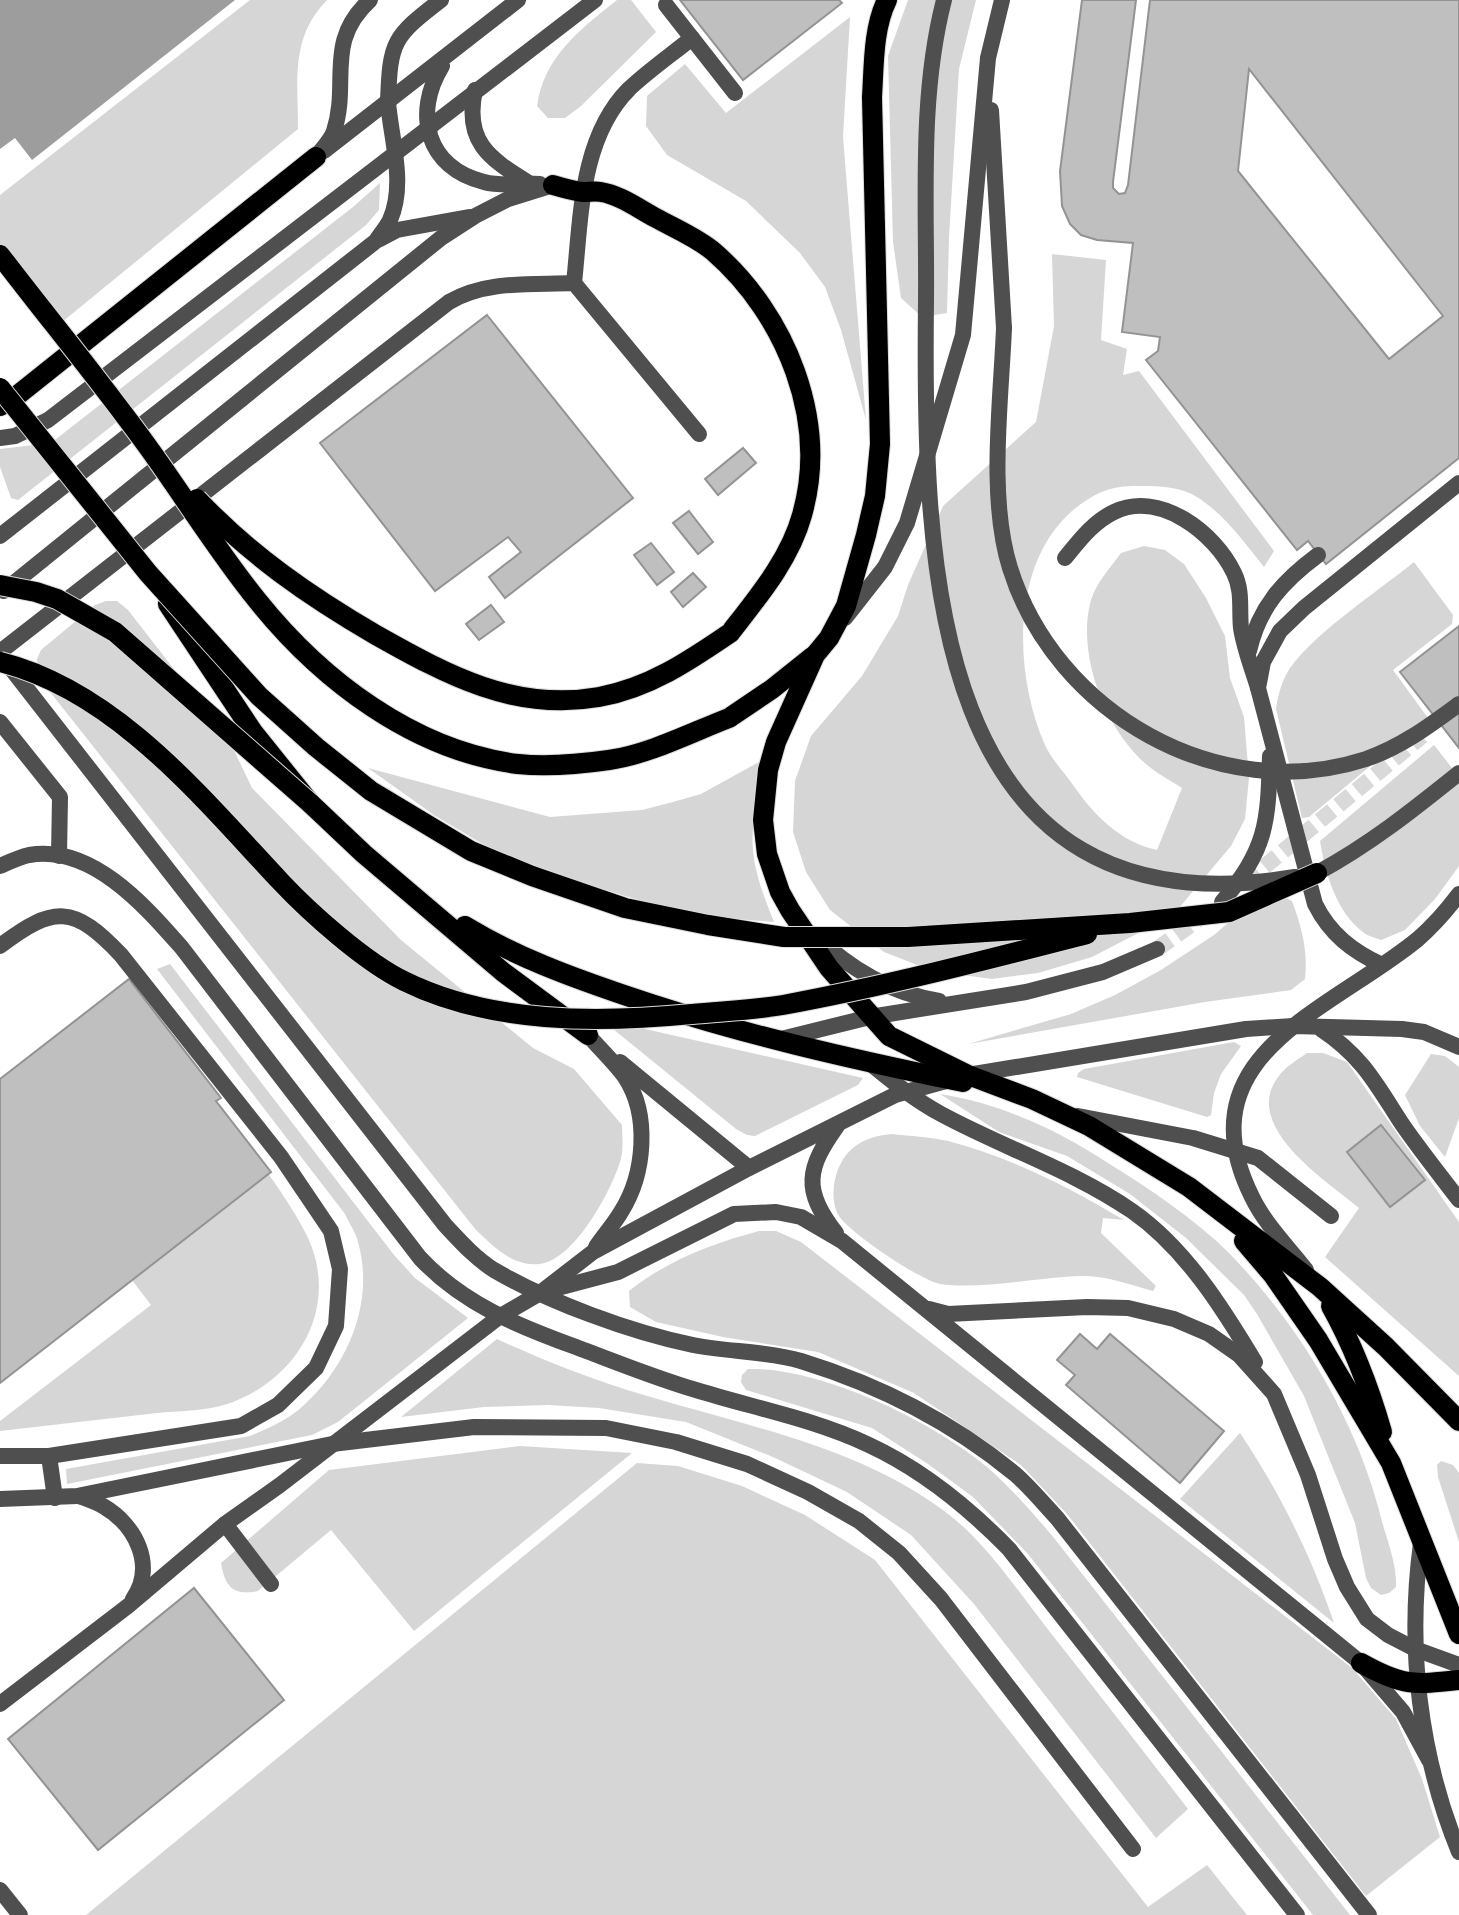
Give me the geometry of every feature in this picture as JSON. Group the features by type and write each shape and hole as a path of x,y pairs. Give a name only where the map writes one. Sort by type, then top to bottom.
{"main road":[{"path":"0,255 148,446 259,603 330,676 370,706 423,735 462,751 518,764 611,760 658,747 729,718 772,689 815,655 829,638 846,606 875,496 880,444 872,97 884,3"},
{"path":"0,406 316,157"},
{"path":"148,446 224,528 279,574 328,608 442,673 521,698 562,700 599,697 637,687 683,666 730,633 784,557 802,517 811,473 809,422 788,350 749,289 712,250 618,198 601,192 584,192 553,185"},
{"path":"0,388 148,573 259,696 371,791 471,851 532,876 625,908 784,937 908,937 1130,923 1229,912 1317,873"},
{"path":"148,573 219,683 310,803"},
{"path":"0,585 57,599 115,632 503,972 588,1035"},
{"path":"815,655 776,742 764,795 767,854 780,892 790,910 829,968 870,1017 889,1036 959,1077"},
{"path":"0,662 19,667 68,691 129,729 169,763 287,888 369,961 403,981 448,1000 500,1011 588,1020 780,1006 917,977 1130,923"},
{"path":"414,895 489,941 564,975 676,1013 777,1040 959,1077 1015,1092 1063,1113 1145,1158 1189,1187 1320,1287 1386,1347 1459,1421"},
{"path":"1217,1210 1273,1275 1318,1340 1391,1463"},
{"path":"1320,1287 1349,1337 1369,1385 1391,1463 1459,1634"},
{"path":"1361,1663 1389,1678 1417,1685 1459,1680"}],"street":[{"path":"316,157 334,132 340,57 346,34 359,10 370,0"},
{"path":"376,241 390,220 396,196 388,102 390,57 400,35 441,0"},
{"path":"316,157 518,0"},
{"path":"0,438 15,436 48,420 595,0"},
{"path":"944,0 937,28 928,99 925,371 930,491 938,577 957,676 979,731 1002,772 1034,813 1065,841 1108,862 1147,876 1209,884 1255,884 1317,873 1358,851 1394,826 1459,773"},
{"path":"829,638 885,567 907,523 963,335 988,58 1002,0"},
{"path":"666,5 735,93"},
{"path":"692,38 629,90 598,135 584,192 574,283 699,434"},
{"path":"449,55 431,83 426,103 426,127 436,149 452,168 488,184 553,185"},
{"path":"988,58 1004,328 997,485 1001,525 1009,567 1023,603 1050,649 1073,677 1108,710 1138,730 1173,749 1220,764 1258,770 1301,770 1365,759 1406,742 1459,704"},
{"path":"475,90 471,107 473,129 482,145 500,165 530,183"},
{"path":"0,594 441,238 508,199 553,185"},
{"path":"0,536 376,241 397,230 475,216"},
{"path":"574,283 489,287 463,294 449,302 0,654 445,1225 468,1249 492,1269 591,1314 665,1338 797,1360 841,1374 906,1402 979,1446 1017,1476 1057,1518 1369,1915"},
{"path":"1258,688 1263,662 1280,631 1304,608 1459,483"},
{"path":"1065,558 1090,529 1117,510 1153,507 1175,514 1196,527 1213,543 1235,575 1240,590 1241,630 1271,730 1309,886 1319,911 1346,945 1382,965"},
{"path":"1248,655 1253,630 1271,597 1318,555"},
{"path":"1439,722 1459,694"},
{"path":"0,722 60,797 59,856"},
{"path":"1222,902 1253,861 1266,825 1271,730"},
{"path":"0,866 30,855 59,856 87,866 120,884 145,906 182,948 420,1258 441,1280 499,1317 696,1390 824,1426 911,1467 948,1493 1009,1549 1297,1915"},
{"path":"1320,1287 1252,1199 1233,1148 1233,1118 1239,1091 1250,1070 1293,1026 1431,928 1459,894"},
{"path":"790,910 824,944 886,986 916,997 957,1004"},
{"path":"0,946 24,928 44,919 60,916 78,919 94,928 121,955 281,1157 331,1231 340,1269 336,1326 316,1368 278,1405 241,1426 49,1456 0,1456"},
{"path":"777,1040 870,1017 1026,992 1103,972 1157,949"},
{"path":"0,1704 128,1606 225,1524 499,1317 540,1293 593,1252 749,1168 906,1092 959,1077 1246,1029 1293,1026 1424,1032 1459,1047"},
{"path":"1320,1028 1343,1043 1363,1063 1403,1125 1459,1200"},
{"path":"588,1035 624,1077 635,1096 641,1120 641,1150 632,1189 622,1211 593,1252"},
{"path":"588,1035 749,1168"},
{"path":"866,1060 939,1113 1084,1181 1134,1212 1165,1240 1197,1275 1228,1318 1274,1394 1308,1475 1335,1559 1347,1587 1367,1619 1388,1635 1415,1649 1459,1665"},
{"path":"1063,1113 1233,1148 1258,1158 1331,1216"},
{"path":"839,1124 820,1149 812,1170 811,1186 824,1218 842,1241"},
{"path":"540,1293 618,1272 734,1214 776,1212 801,1217 842,1241 1361,1663 1403,1712 1429,1760"},
{"path":"923,1308 948,1314 1128,1308 1174,1319 1209,1334 1239,1355 1274,1394"},
{"path":"0,1499 77,1496 332,1444 474,1427 606,1428 690,1446 747,1464 808,1492 859,1521 899,1553 941,1599 1133,1849"},
{"path":"49,1456 55,1498"},
{"path":"77,1496 103,1506 123,1522 141,1550 145,1567 141,1587 128,1606"},
{"path":"225,1524 271,1584"},
{"path":"1421,1543 1416,1577 1417,1685 1429,1760 1459,1852"},
{"path":"0,1890 20,1915"}],"shaded area":[{"path":"0,0 235,0 32,160 15,138 0,149"},
{"path":"250,0 327,0 315,14 302,45 297,77 298,129 56,327 0,253 0,195"},
{"path":"617,0 631,0 656,32 581,106 565,118 548,118 537,106 547,72 566,45"},
{"path":"908,0 976,0 959,69 947,313 922,317 901,298 893,242 888,56"},
{"path":"850,17 843,137 866,420 841,330 825,287 800,253 746,201 667,155 646,126 647,96 685,64 726,113"},
{"path":"380,183 379,210 366,225 18,500 11,498 0,467 0,449 51,443"},
{"path":"1052,254 1106,260 1101,340 1127,349 1123,375 1139,371 1274,551 1264,567 1234,529 1207,504 1182,490 1157,486 1123,486 1100,493 1072,511 1052,534 1037,560 1028,590 1024,622 1027,686 1035,717 1051,755 1090,807 1109,826 1131,841 1157,850 1182,788 1146,764 1118,731 1107,711 1091,666 1087,621 1096,587 1121,553 1144,546 1165,550 1184,564 1225,636 1230,678 1244,717 1249,778 1245,819 1231,846 1173,915 1092,957 1038,973 992,979 933,971 884,952 830,910 806,872 793,832 795,781 811,736 862,676 898,616 908,585 943,506 1036,422 1054,326"},
{"path":"1414,562 1453,615 1452,624 1393,670 1428,718 1309,817 1302,818 1276,709 1285,678 1290,668 1316,640"},
{"path":"117,601 128,610 229,740 252,788 401,940 533,1048 574,1069 622,1125 621,1157 600,1206 578,1238 552,1260 530,1264 512,1259 476,1230 39,678 37,659 41,650 95,605"},
{"path":"1434,745 1459,777 1459,866 1435,899 1405,930 1381,940 1354,924 1339,903 1320,841"},
{"path":"768,757 753,838 758,878 774,922 671,910 541,870 486,846 434,815 368,768 550,817 642,810 673,802 701,794"},
{"path":"1280,895 1292,901 1305,949 1305,979 1291,990 968,1044 1071,1014 1115,995 1161,970 1214,935 1249,905"},
{"path":"170,964 394,1255 415,1278 468,1318 338,1422 312,1435 67,1484 66,1469 250,1436 285,1419 320,1389 333,1371 345,1352 360,1309 362,1265 357,1239 345,1214 157,969"},
{"path":"586,1007 645,1029 863,1078 858,1085 755,1136 747,1135"},
{"path":"1234,1042 1241,1046 1221,1074 1211,1115 1207,1117 1077,1077 1084,1069"},
{"path":"1307,1053 1323,1053 1347,1062 1459,1222 1459,1376 1325,1257 1359,1208 1293,1151 1279,1133 1271,1115 1270,1096 1278,1077"},
{"path":"1431,1054 1445,1056 1459,1067 1459,1118 1445,1157 1420,1126 1405,1095"},
{"path":"940,1094 1006,1111 1069,1140 1172,1205 1230,1254 1255,1281 1321,1373 1355,1440 1393,1558 1396,1587 1381,1595 1371,1588 1366,1578 1355,1523 1304,1396 1244,1295 1186,1238 1130,1194 1067,1156 999,1132"},
{"path":"892,1134 948,1141 994,1155 1039,1174 1124,1220 1103,1218 1101,1233 1156,1286 1153,1291 1090,1276 956,1285 940,1284 917,1274 857,1234 839,1216 834,1204 836,1175 845,1156 862,1142"},
{"path":"256,1156 302,1227 317,1265 319,1291 315,1317 305,1340 290,1361 272,1380 249,1394 216,1407 0,1431 0,1421 151,1305 119,1263"},
{"path":"759,1231 776,1231 801,1242 1352,1668 1396,1719 1422,1779 1440,1837 1366,1896 1067,1514 1021,1465 914,1393 818,1352 723,1337 656,1322 630,1307 629,1291 643,1280 708,1247"},
{"path":"497,1339 606,1383 764,1429 843,1456 918,1493 952,1517 990,1555 1188,1809 1156,1838 974,1604 911,1535 847,1492 773,1457 686,1422 599,1408 548,1405 484,1407 401,1417"},
{"path":"748,1369 808,1377 874,1400 937,1432 987,1467 1054,1538 1350,1915 1313,1915 1028,1554 973,1497 872,1428 746,1390 741,1382 742,1375"},
{"path":"1240,1433 1293,1525 1334,1623 1180,1499"},
{"path":"520,1446 632,1453 414,1631 331,1530 258,1591 236,1591 225,1578 221,1563 329,1470"},
{"path":"1441,1461 1453,1465 1459,1473 1459,1542 1438,1477 1437,1465"},
{"path":"637,1463 678,1466 742,1486 805,1515 875,1560 1148,1907 1207,1865 1247,1915 86,1915"}],"building":[{"path":"680,0 839,0 842,3 743,80"},
{"path":"1082,0 1136,0 1113,182 1113,188 1119,194 1125,193 1128,185 1150,0 1459,0 1459,458 1326,564 1308,541 1297,550 1146,360 1158,351 1160,337 1122,332 1133,243 1097,240 1081,235 1070,224 1062,206 1060,171","holes":["1249,69 1443,316 1389,359 1238,171"]},
{"path":"487,315 633,498 505,598 489,577 521,552 508,537 435,591 320,443"},
{"path":"743,448 756,463 718,495 705,479"},
{"path":"689,511 713,542 698,554 673,523"},
{"path":"651,543 674,572 657,585 634,555"},
{"path":"693,573 706,587 683,607 671,592"},
{"path":"491,605 504,622 479,640 466,624"},
{"path":"1459,626 1459,748 1400,672"},
{"path":"129,979 221,1098 216,1101 271,1172 0,1383 0,1079"},
{"path":"1381,1125 1425,1180 1390,1207 1347,1152"},
{"path":"1080,1334 1097,1349 1110,1334 1224,1431 1180,1483 1066,1385 1075,1375 1057,1360"},
{"path":"194,1588 284,1700 98,1850 8,1739"}],"tunnel":[{"path":"1246,882 1422,736"},
{"path":"1157,949 1206,914"}]}
